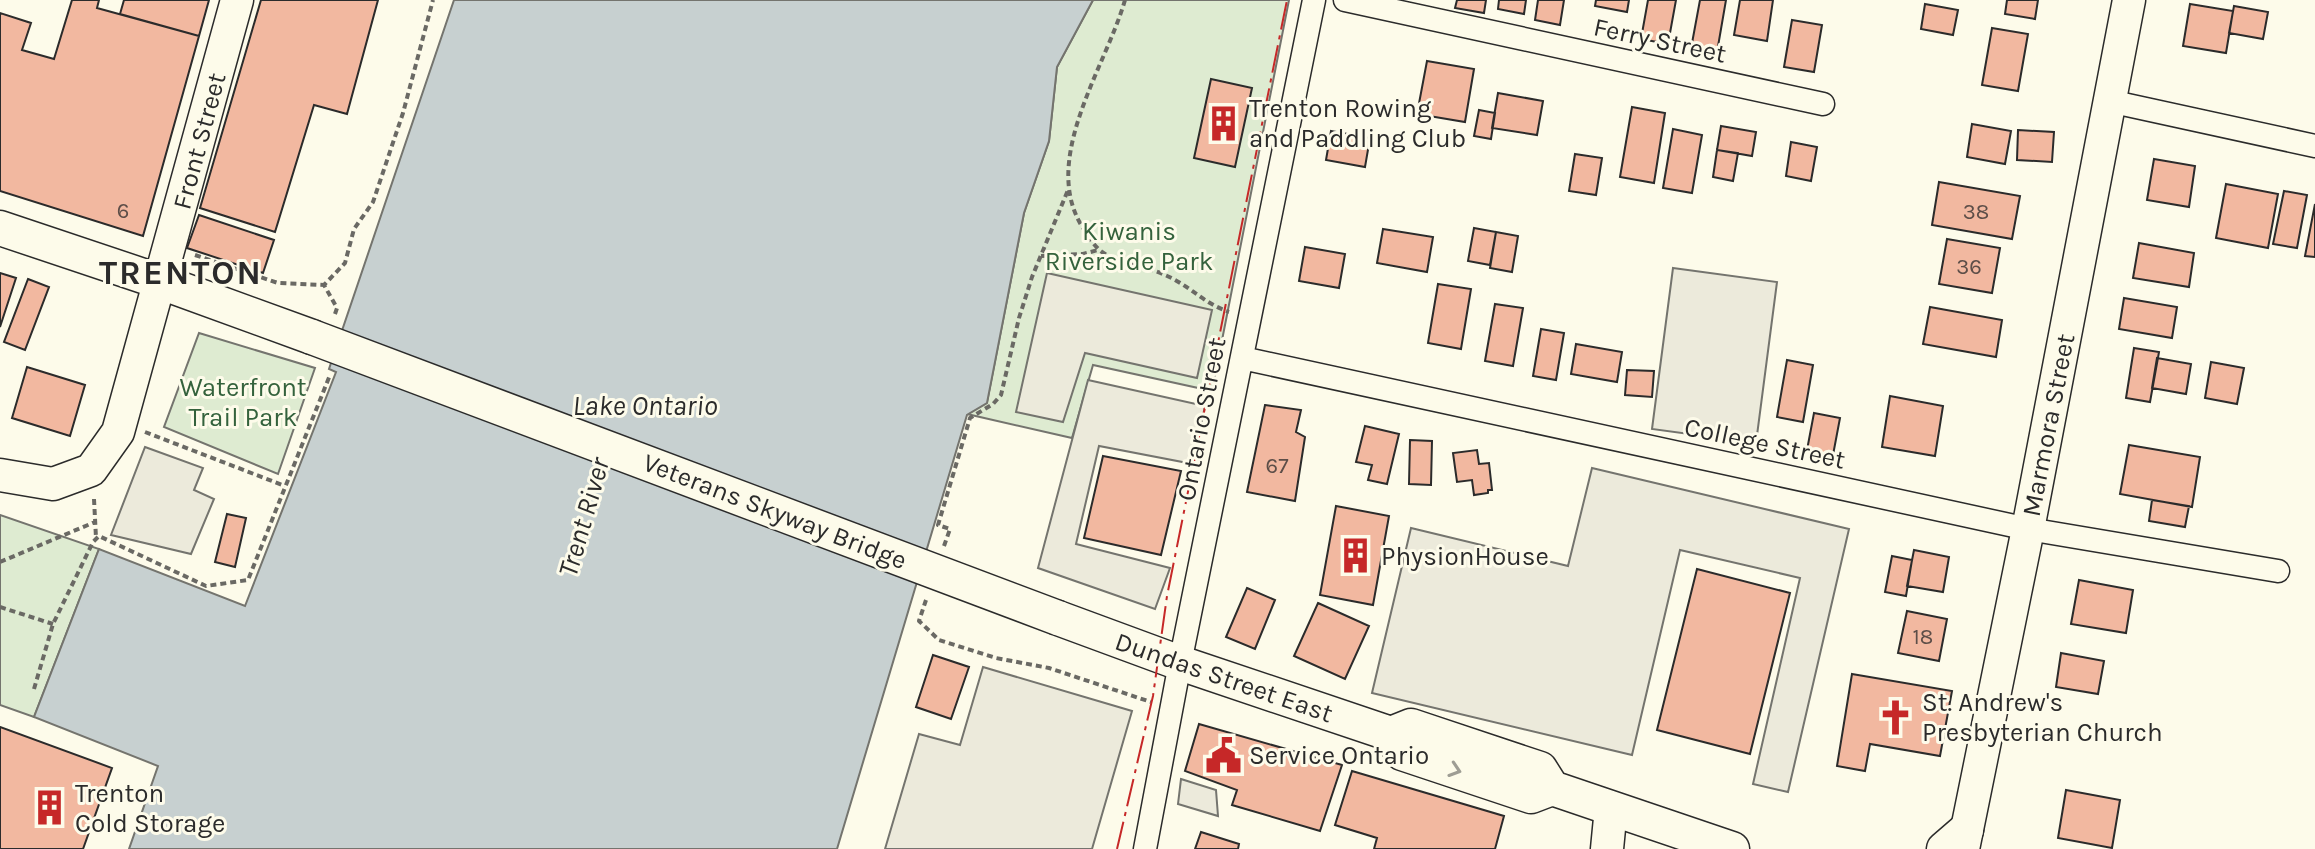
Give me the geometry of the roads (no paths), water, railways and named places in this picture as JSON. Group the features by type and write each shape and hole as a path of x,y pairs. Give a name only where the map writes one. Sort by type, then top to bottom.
{"main road":[{"name":"Front Street","path":"0,475 53,484 91,470 118,432 237,0"},
{"name":"Marmora Street","path":"1958,843 2028,529 2129,0"},
{"name":"Veterans Skyway Bridge","path":"0,228 312,337 1058,618"},
{"name":"Dundas Street East","path":"1058,618 1391,734 1402,753 1531,796 1552,788 1732,849"},
{"path":"1607,849 1611,808"}],"street":[{"name":"Ontario Street","path":"1145,849 1314,0"},
{"name":"Ferry Street","path":"1345,0 1823,104"},
{"path":"2109,101 2315,146"},
{"name":"College Street","path":"1242,358 2028,529 2278,571"}],"water":[{"name":"Lake Ontario","path":"454,0 1093,0 1057,67 1049,141 1024,213 987,403 967,415 837,849 129,849 158,766 34,717 99,549 245,606 336,372 329,369"}],"place":[{"name":"Trenton Rowing and Paddling Club","path":"1223,123"},
{"name":"PhysionHouse","path":"1355,556"},
{"name":"St. Andrew's Presbyterian Church","path":"1896,717"},
{"name":"Service Ontario","path":"1223,755"},
{"name":"Trenton Cold Storage","path":"49,808"}],"district":[{"name":"TRENTON","path":"181,272"}],"park label":[{"name":"Kiwanis Riverside Park","path":"1129,246"},
{"name":"Waterfront Trail Park","path":"243,402"}],"water label":[{"name":"Trent River","path":"583,517"}]}
